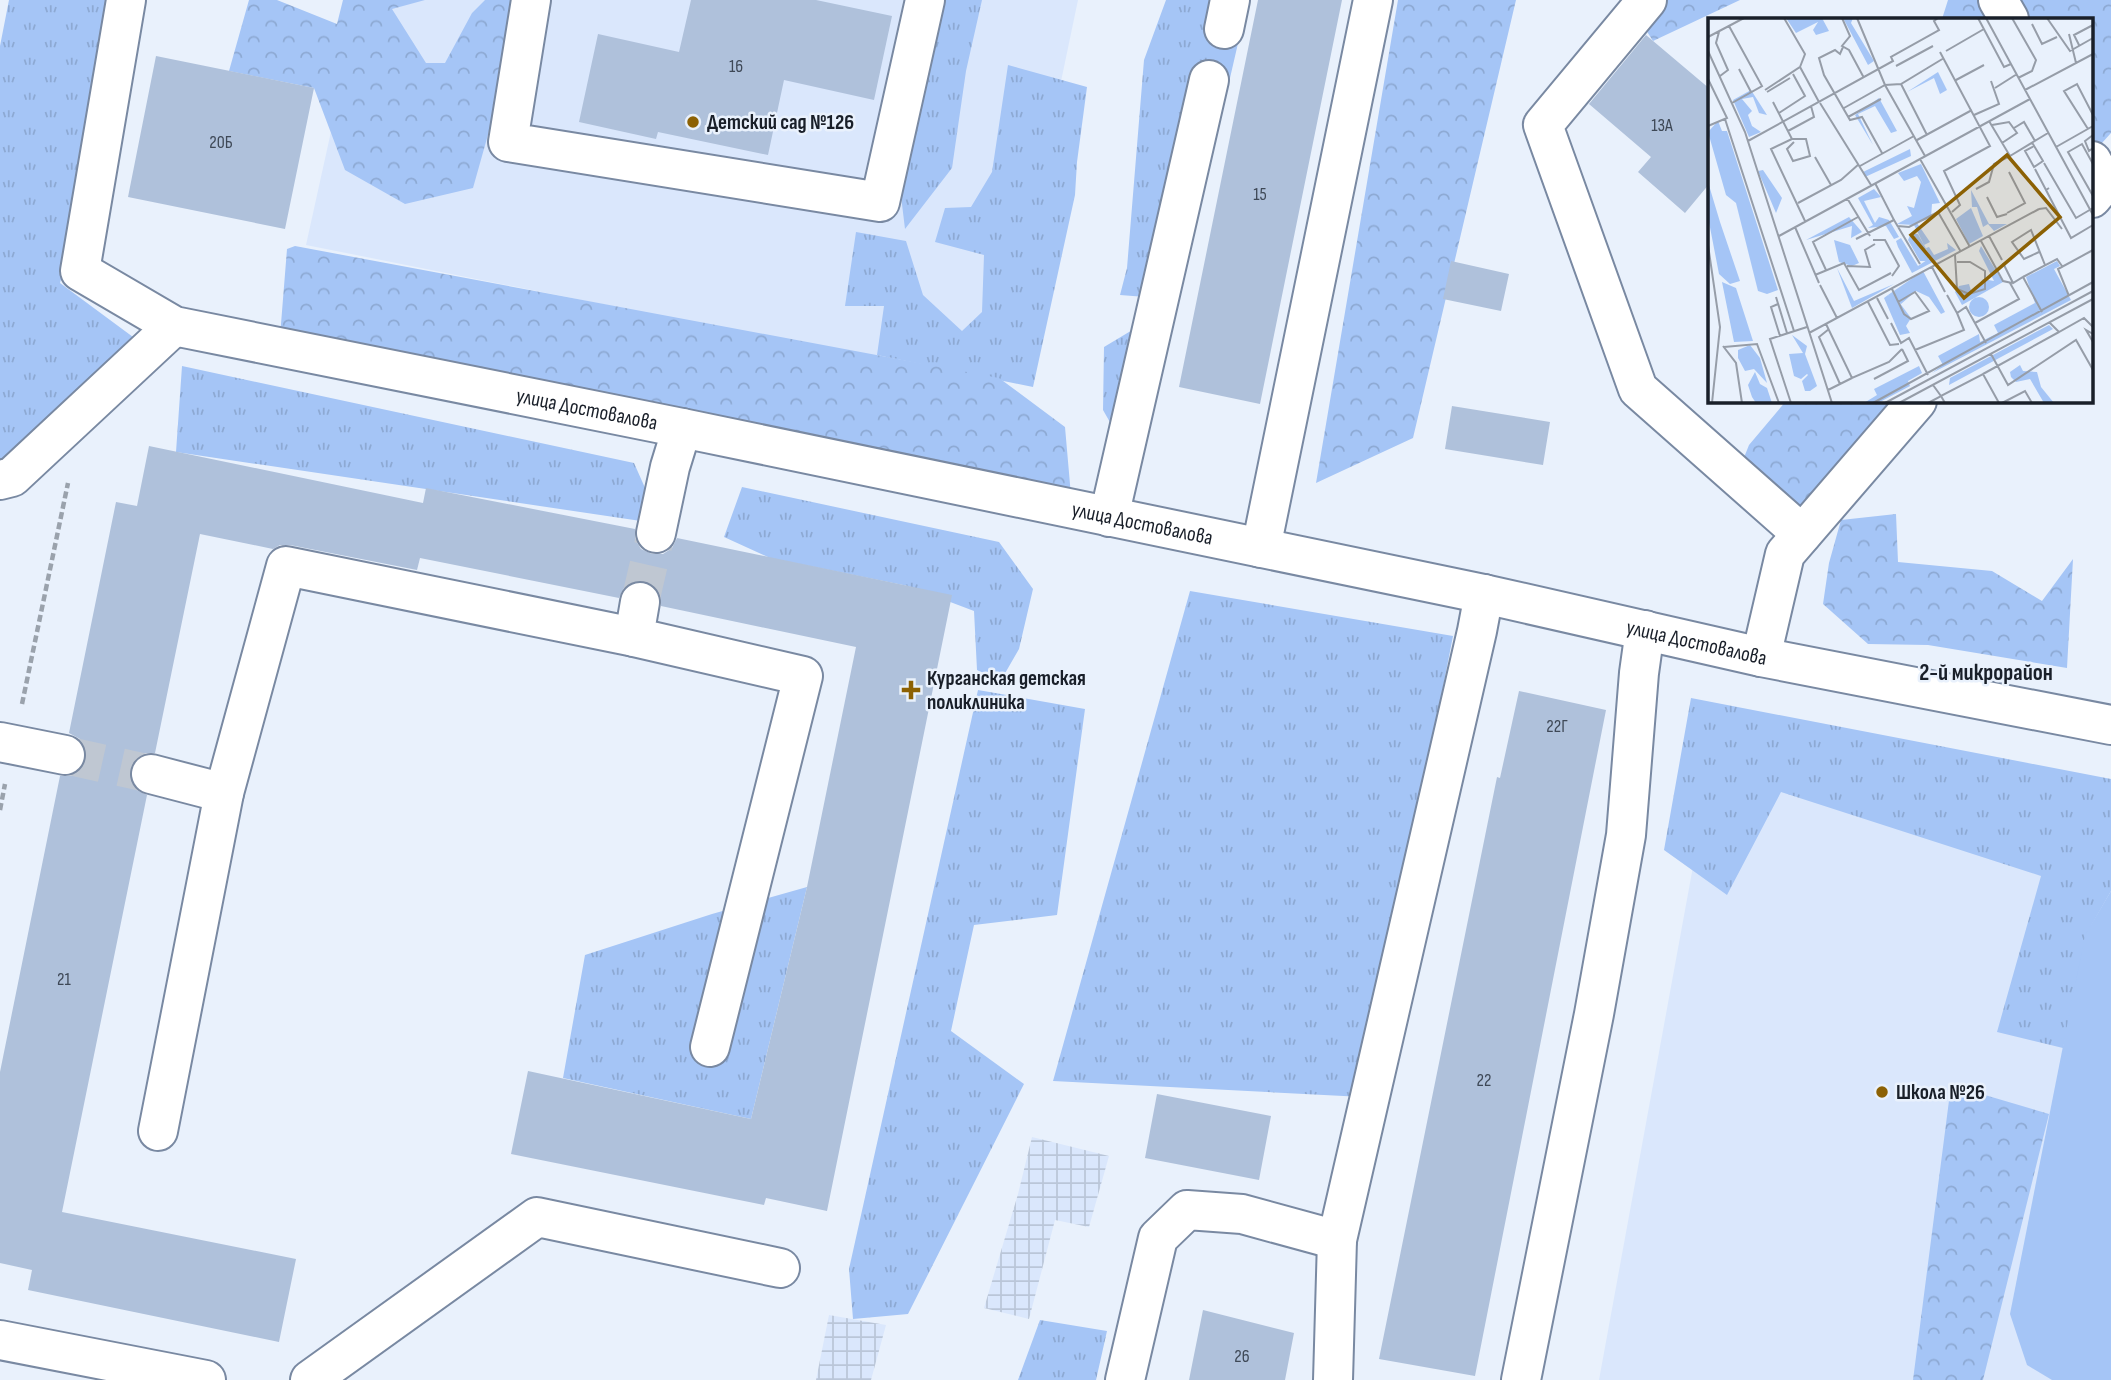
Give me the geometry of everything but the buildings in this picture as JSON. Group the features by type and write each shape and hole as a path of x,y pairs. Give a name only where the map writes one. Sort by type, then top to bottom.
{"street":[{"name":"улица Достовалова","path":"126,0 80,271 174,326 1483,594 1761,657 2111,725"},
{"path":"531,0 508,142 880,202 925,0"},
{"path":"1261,548 1373,0"},
{"path":"1647,0 1543,125 1637,388 1802,534"},
{"path":"1998,0 2008,18"},
{"path":"1109,517 1209,80"},
{"path":"2094,165 2104,183 2094,196"},
{"path":"0,480 12,477 174,326"},
{"path":"1761,657 1785,554 1916,402"},
{"path":"656,533 670,467 682,428"},
{"path":"158,1132 224,793 286,566 637,619 803,676 710,1047"},
{"path":"1333,1380 1337,1240 1477,631 1483,594"},
{"path":"1521,1380 1594,1014 1626,835 1645,629"},
{"path":"7,743 65,755"},
{"path":"151,774 224,793"},
{"path":"1125,1380 1158,1238 1187,1210 1242,1214 1337,1240"},
{"path":"310,1380 537,1217 780,1268"},
{"path":"0,1340 201,1379"}],"path":[{"path":"0,810 7,743 69,481"}],"shaded area":[{"name":"Детский сад №126","path":"360,0 1078,0 998,383 306,245"},
{"name":"Школа №26","path":"1718,730 2111,803 2111,1380 1599,1380"},
{"path":"1032,1137 1109,1156 1089,1227 1055,1220 1029,1319 984,1308"},
{"path":"829,1315 886,1325 871,1380 816,1380"}],"green space":[{"path":"9,0 128,0 60,283 156,354 0,475 0,46"},
{"path":"249,0 277,0 337,24 343,0 425,0 392,9 426,63 445,63 472,13 485,0 513,0 491,124 473,188 405,204 345,170 314,88 229,71"},
{"path":"935,0 982,0 966,71 952,168 905,229 901,196 903,103"},
{"path":"1166,0 1248,0 1215,143 1193,213 1171,299 1120,295 1127,268 1144,60"},
{"path":"1398,0 1516,0 1413,438 1316,483"},
{"path":"1627,0 1740,0 1653,41"},
{"path":"1948,0 2111,0 2111,133 2094,152 2094,18 1942,18"},
{"path":"1008,65 1087,87 1075,195 1033,387 877,355 884,306 845,306 856,232 906,241 923,295 962,331 982,312 984,255 935,242 945,208 971,207 992,172"},
{"path":"295,246 999,378 1065,427 1072,507 279,349 287,249"},
{"path":"1137,303 1174,310 1123,445 1103,410 1104,347 1134,329"},
{"path":"182,366 634,463 661,524 176,452"},
{"path":"1785,402 1898,402 1782,542 1737,475 1749,445"},
{"path":"742,487 999,542 1033,589 1019,649 1000,682 977,670 974,611 908,586 770,558 724,537"},
{"path":"1896,514 1898,562 1992,571 2042,601 2073,559 2067,668 1928,645 1868,644 1823,604 1829,563 1841,520"},
{"path":"1190,591 1453,636 1363,1097 1053,1081"},
{"path":"978,690 1085,709 1057,915 974,925 951,1031 1024,1084 908,1314 853,1319 849,1269"},
{"path":"1691,698 2111,779 2111,891 2092,924 2063,1048 1997,1032 2041,876 1781,792 1727,895 1664,850"},
{"path":"807,887 751,1119 563,1078 585,955"},
{"path":"2111,891 2111,1380 2052,1380 2027,1365 2010,1314 2085,935"},
{"path":"1951,1085 2049,1114 1983,1380 1913,1380"},
{"path":"1040,1320 1107,1331 1096,1380 1018,1380"}],"tunnel":[{"path":"640,602 656,533"},
{"path":"65,755 151,774"}],"place":[{"name":"Детский сад №126","path":"693,122"},
{"name":"Курганская детская поликлиника","path":"911,690"},
{"name":"Школа №26","path":"1882,1092"}],"district":[{"name":"2-й микрорайон","path":"1986,673"}]}
